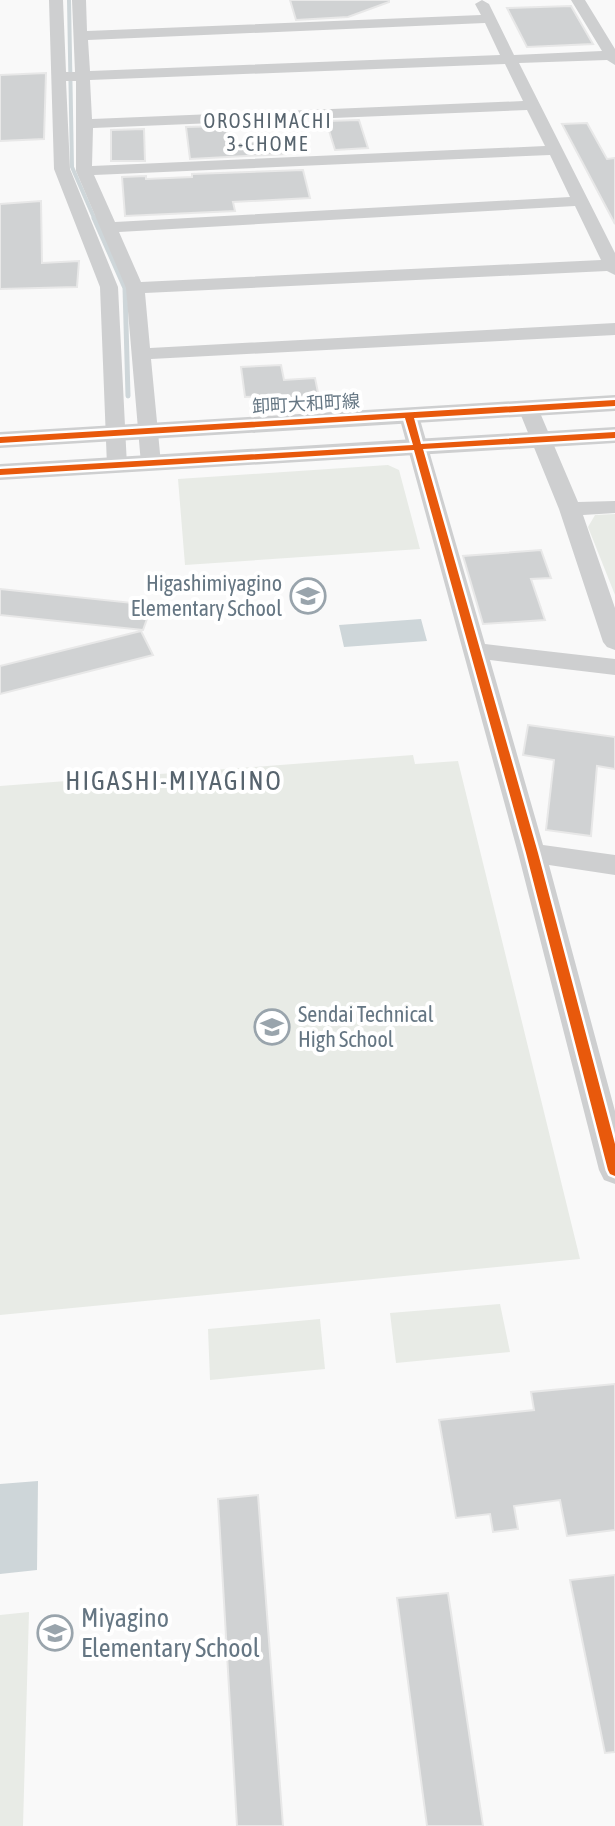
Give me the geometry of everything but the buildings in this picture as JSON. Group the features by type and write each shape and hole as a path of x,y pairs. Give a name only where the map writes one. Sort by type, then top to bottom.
{"street":[{"path":"56,0 62,169 109,287 117,466"},
{"path":"79,0 84,171 135,288 151,464"},
{"path":"135,288 614,267 479,0"},
{"path":"578,0 614,57"},
{"path":"80,36 489,19"},
{"path":"59,77 614,57"},
{"path":"85,124 531,105"},
{"path":"84,171 554,150"},
{"path":"107,228 580,201"},
{"path":"142,354 615,329"},
{"name":"卸町大和町線","path":"0,440 615,403"},
{"path":"528,408 570,509 615,642"},
{"path":"409,416 532,853 604,1093 615,1170"},
{"path":"0,472 615,435"},
{"path":"570,509 615,507"},
{"path":"475,651 615,667"},
{"path":"532,853 615,865"}],"shaded area":[{"path":"388,465 399,470 420,549 185,565 178,479"},
{"path":"615,514 615,595 588,527 595,515"},
{"path":"421,619 427,641 344,647 339,625"},
{"name":"Sendai Technical High School","path":"413,755 415,764 458,761 580,1259 0,1315 0,786"},
{"path":"500,1304 510,1352 396,1363 390,1313"},
{"path":"320,1319 325,1369 210,1380 208,1329"},
{"path":"38,1481 37,1570 0,1574 0,1484"},
{"path":"29,1612 23,1826 0,1826 0,1615"}],"waterway":[{"path":"69,0 72,167 95,220"},
{"path":"94,218 125,288 128,396"}],"cycle path":[{"path":"0,440 615,403"},
{"path":"409,416 532,853 615,1170"},
{"path":"0,472 615,435"}],"place":[{"name":"Higashimiyagino Elementary School","path":"308,596"},
{"name":"Sendai Technical High School","path":"272,1027"},
{"name":"Miyagino Elementary School","path":"55,1633"}],"district":[{"name":"OROSHIMACHI 3-CHOME","path":"268,132"},
{"name":"HIGASHI-MIYAGINO","path":"174,781"}]}
